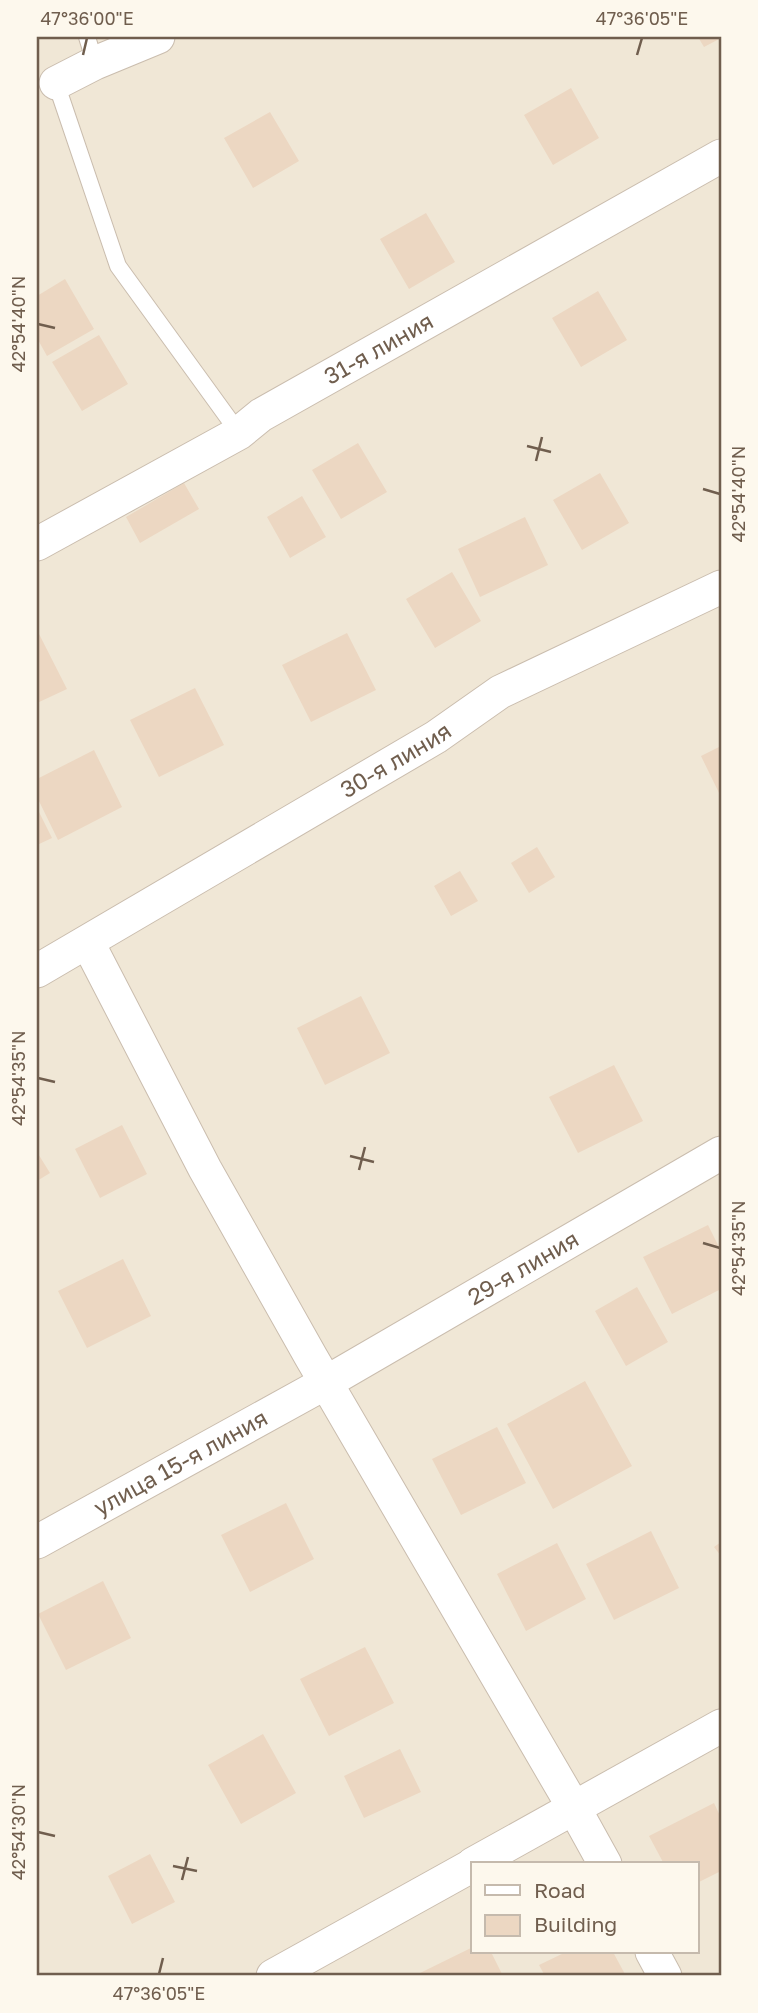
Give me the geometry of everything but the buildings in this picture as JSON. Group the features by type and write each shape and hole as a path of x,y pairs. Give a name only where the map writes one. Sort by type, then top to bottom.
{"street":[{"path":"56,83 91,50 158,37"},
{"name":"31-я линия","path":"37,544 239,433 261,415 721,156"},
{"name":"30-я линия","path":"59,956 436,737 500,692 721,587"},
{"path":"59,956 205,1169 604,1862"},
{"name":"29-я линия","path":"327,1382 721,1153"},
{"name":"улица 15-я линия","path":"37,1542 327,1382"},
{"path":"477,1862 721,1726"},
{"path":"273,1976 471,1865"},
{"path":"653,1954 665,1976"}],"lane":[{"path":"56,83 118,266 239,433"}],"shaded area":[{"path":"37,37 721,37 721,1976 37,1976"}]}
